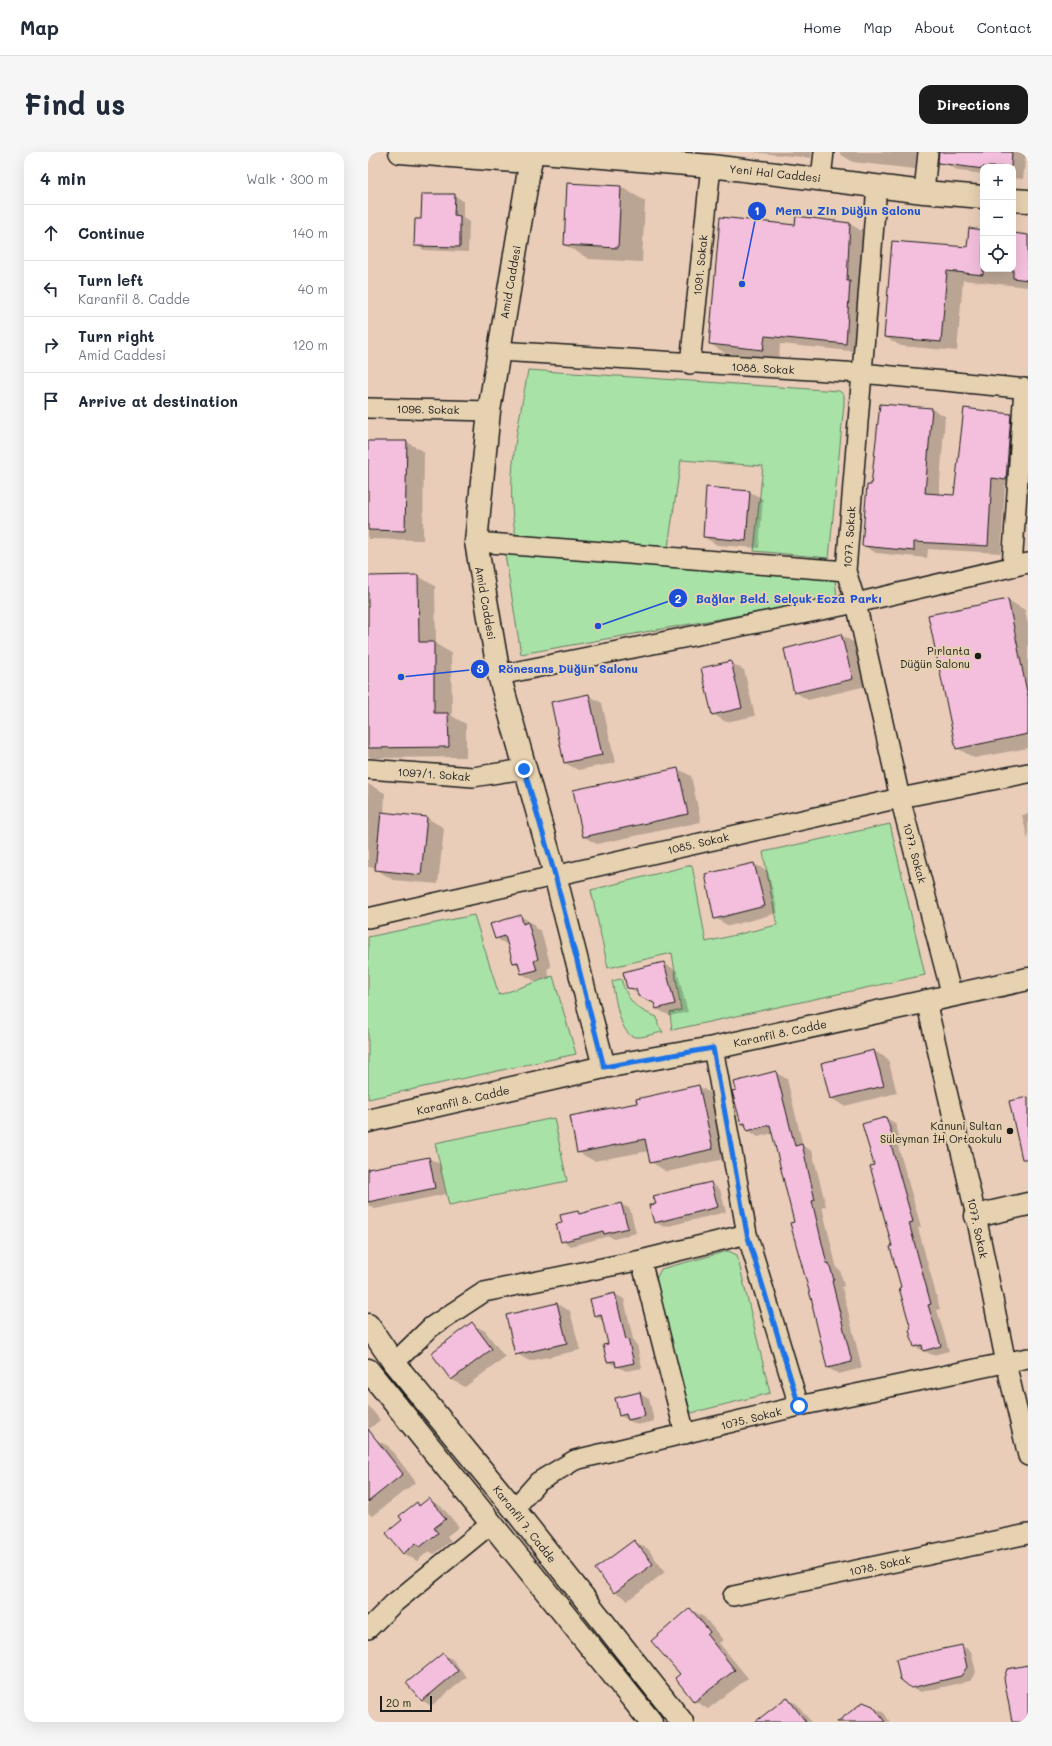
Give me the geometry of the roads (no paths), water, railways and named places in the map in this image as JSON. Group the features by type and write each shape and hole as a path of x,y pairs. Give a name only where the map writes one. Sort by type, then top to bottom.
{"street":[{"path":"400,152 526,155"},
{"name":"Yeni Hal Caddesi","path":"542,152 711,166 821,178 924,192 980,197"},
{"path":"821,178 824,152"},
{"path":"924,192 928,152"},
{"name":"Amid Caddesi","path":"526,155 489,411 476,542 499,675 524,769 555,875 604,1067"},
{"name":"1091. Sokak","path":"690,364 711,166"},
{"name":"1077. Sokak","path":"877,186 846,571 856,603 900,798 952,996"},
{"path":"1016,200 1028,201"},
{"name":"1088. Sokak","path":"498,351 690,364 861,373 1026,388"},
{"path":"499,675 856,603 1020,565 1026,388"},
{"name":"1096. Sokak","path":"368,408 489,411"},
{"path":"476,542 846,571"},
{"name":"1097/1. Sokak","path":"368,769 472,777 524,769"},
{"name":"1085. Sokak","path":"368,918 900,798 1028,773"},
{"name":"Karanfil 8. Cadde","path":"368,1122 604,1067 713,1048 1028,979"},
{"name":"1077. Sokak","path":"926,1001 976,1216 1006,1363 1028,1456"},
{"path":"713,1048 747,1234 799,1406"},
{"path":"976,1216 1028,1204"},
{"path":"394,1363 431,1327 484,1292 641,1260 747,1234"},
{"path":"641,1260 685,1434"},
{"name":"Karanfil 7. Cadde","path":"368,1325 394,1363 514,1509 682,1722"},
{"name":"1075. Sokak","path":"514,1509 538,1482 575,1460 799,1406 1028,1358"},
{"path":"368,1370 651,1722"},
{"path":"368,1629 393,1604 492,1523"},
{"name":"1078. Sokak","path":"732,1596 1028,1534"}],"place":[{"name":"Mem u Zin Düğün Salonu","path":"742,284"},
{"name":"Bağlar Beld. Selçuk Ecza Parkı","path":"598,626"},
{"name":"Pırlanta Düğün Salonu","path":"978,656"},
{"name":"Rönesans Düğün Salonu","path":"401,677"},
{"name":"Kanuni Sultan Süleyman İH Ortaokulu","path":"1010,1131"}]}
